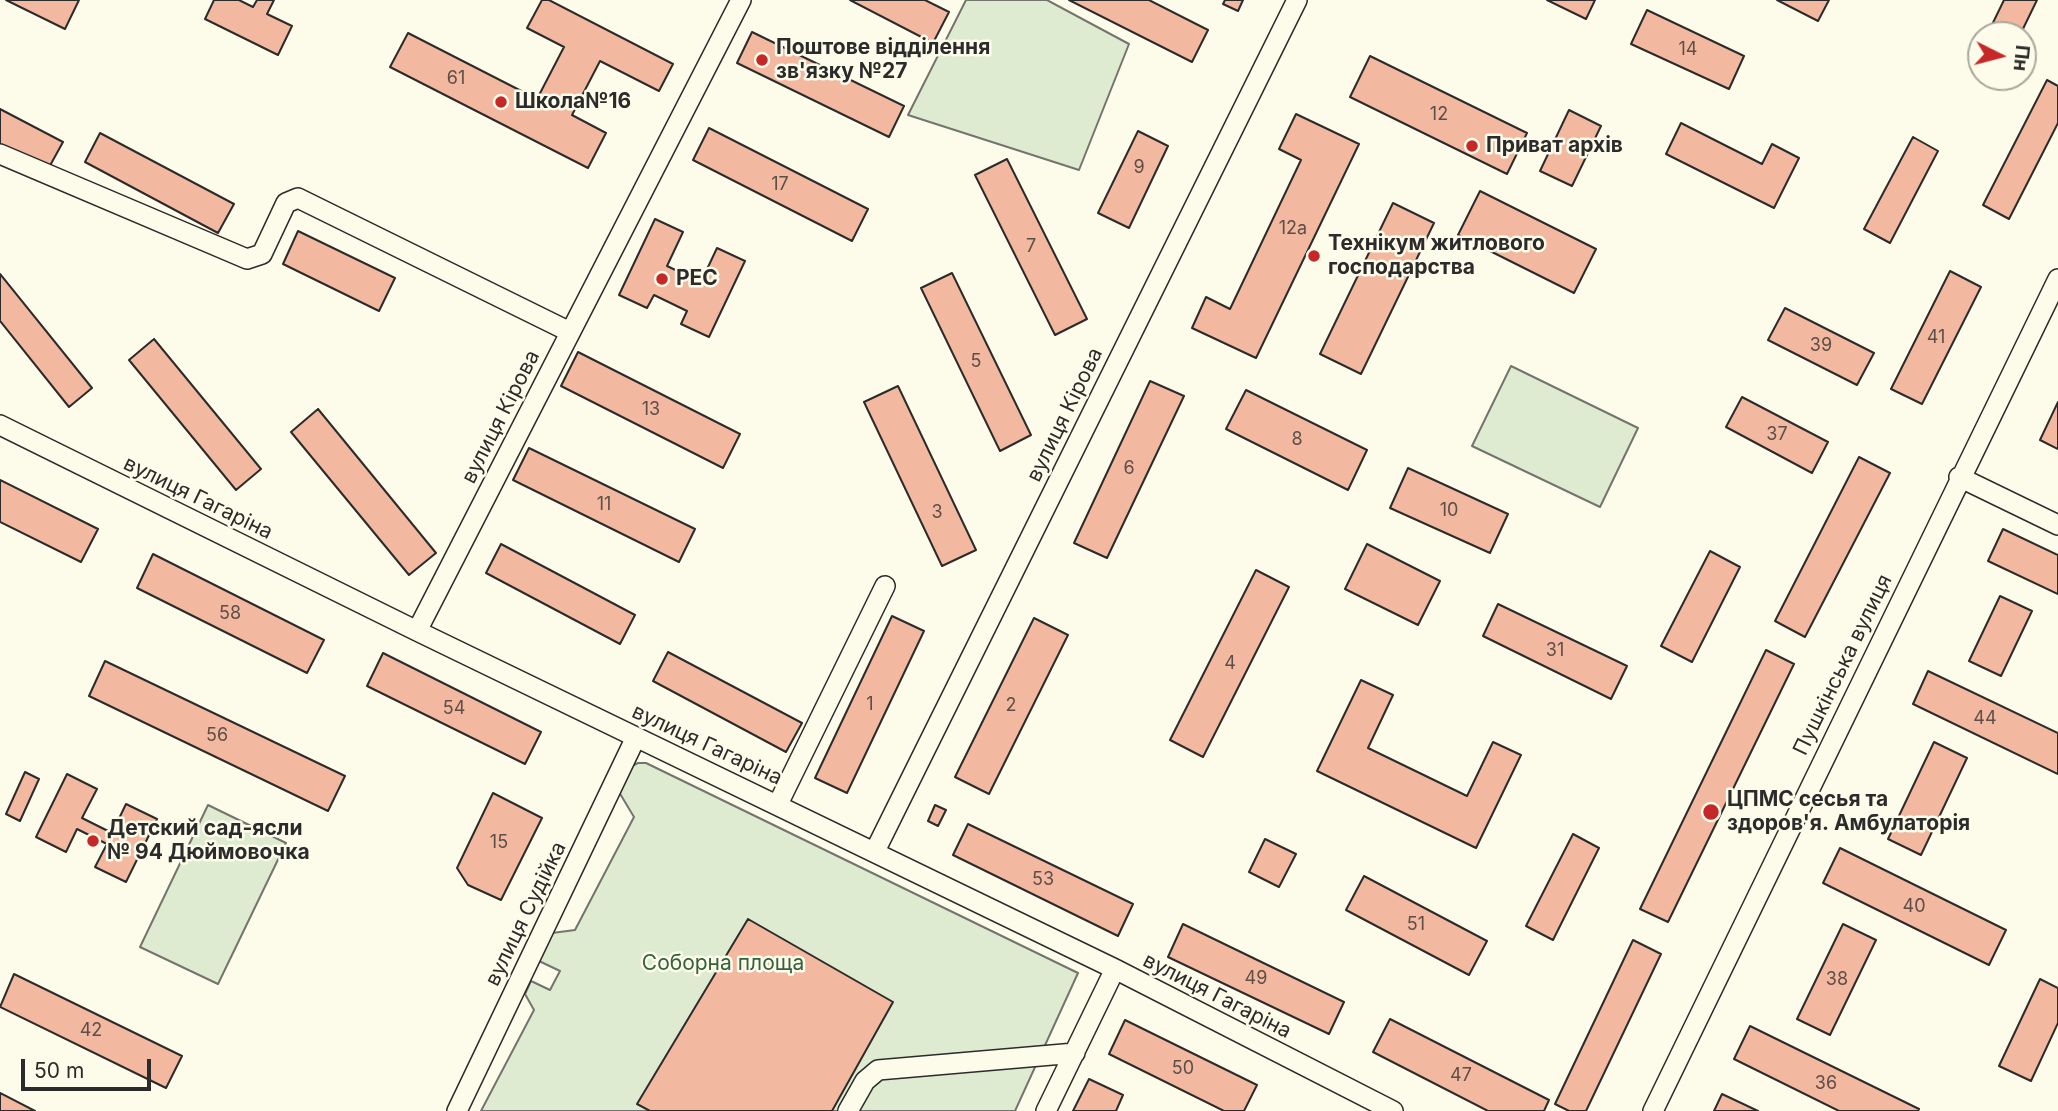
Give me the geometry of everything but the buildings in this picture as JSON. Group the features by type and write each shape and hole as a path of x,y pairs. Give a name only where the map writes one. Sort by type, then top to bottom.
{"street":[{"name":"вулиця Кірова","path":"417,631 741,0"},
{"name":"вулиця Кірова","path":"875,851 1297,0"},
{"path":"0,154 247,259 262,254 286,203 299,198 570,332"},
{"name":"Пушкінська вулиця","path":"1653,1111 1959,477 2058,279"},
{"name":"вулиця Гагаріна","path":"0,425 417,631 1115,969 1393,1111"},
{"path":"1959,477 2058,525"},
{"path":"778,804 885,586"},
{"name":"вулиця Судійка","path":"457,1111 636,737"},
{"path":"1046,1111 1115,969"},
{"path":"848,1111 865,1081 878,1070 1075,1053"}],"green space":[{"path":"966,0 1047,0 1129,44 1079,170 908,115"},
{"path":"1511,366 1638,428 1600,507 1472,446"},
{"name":"Соборна площа","path":"646,763 1078,973 1015,1111 481,1111 534,1010 525,994 531,981 550,990 560,971 539,961 552,933 575,930 634,817 619,792 632,766"},
{"path":"208,805 286,843 218,984 140,947"}],"place":[{"name":"Поштове відділення зв'язку №27","path":"762,60"},
{"name":"Школа№16","path":"501,102"},
{"name":"Приват архів","path":"1472,146"},
{"name":"Технікум житлового господарства","path":"1314,256"},
{"name":"РЕС","path":"662,279"},
{"name":"ЦПМС сесья та здоров'я. Амбулаторія","path":"1711,812"},
{"name":"Детский сад-ясли № 94 Дюймовочка","path":"93,841"}]}
